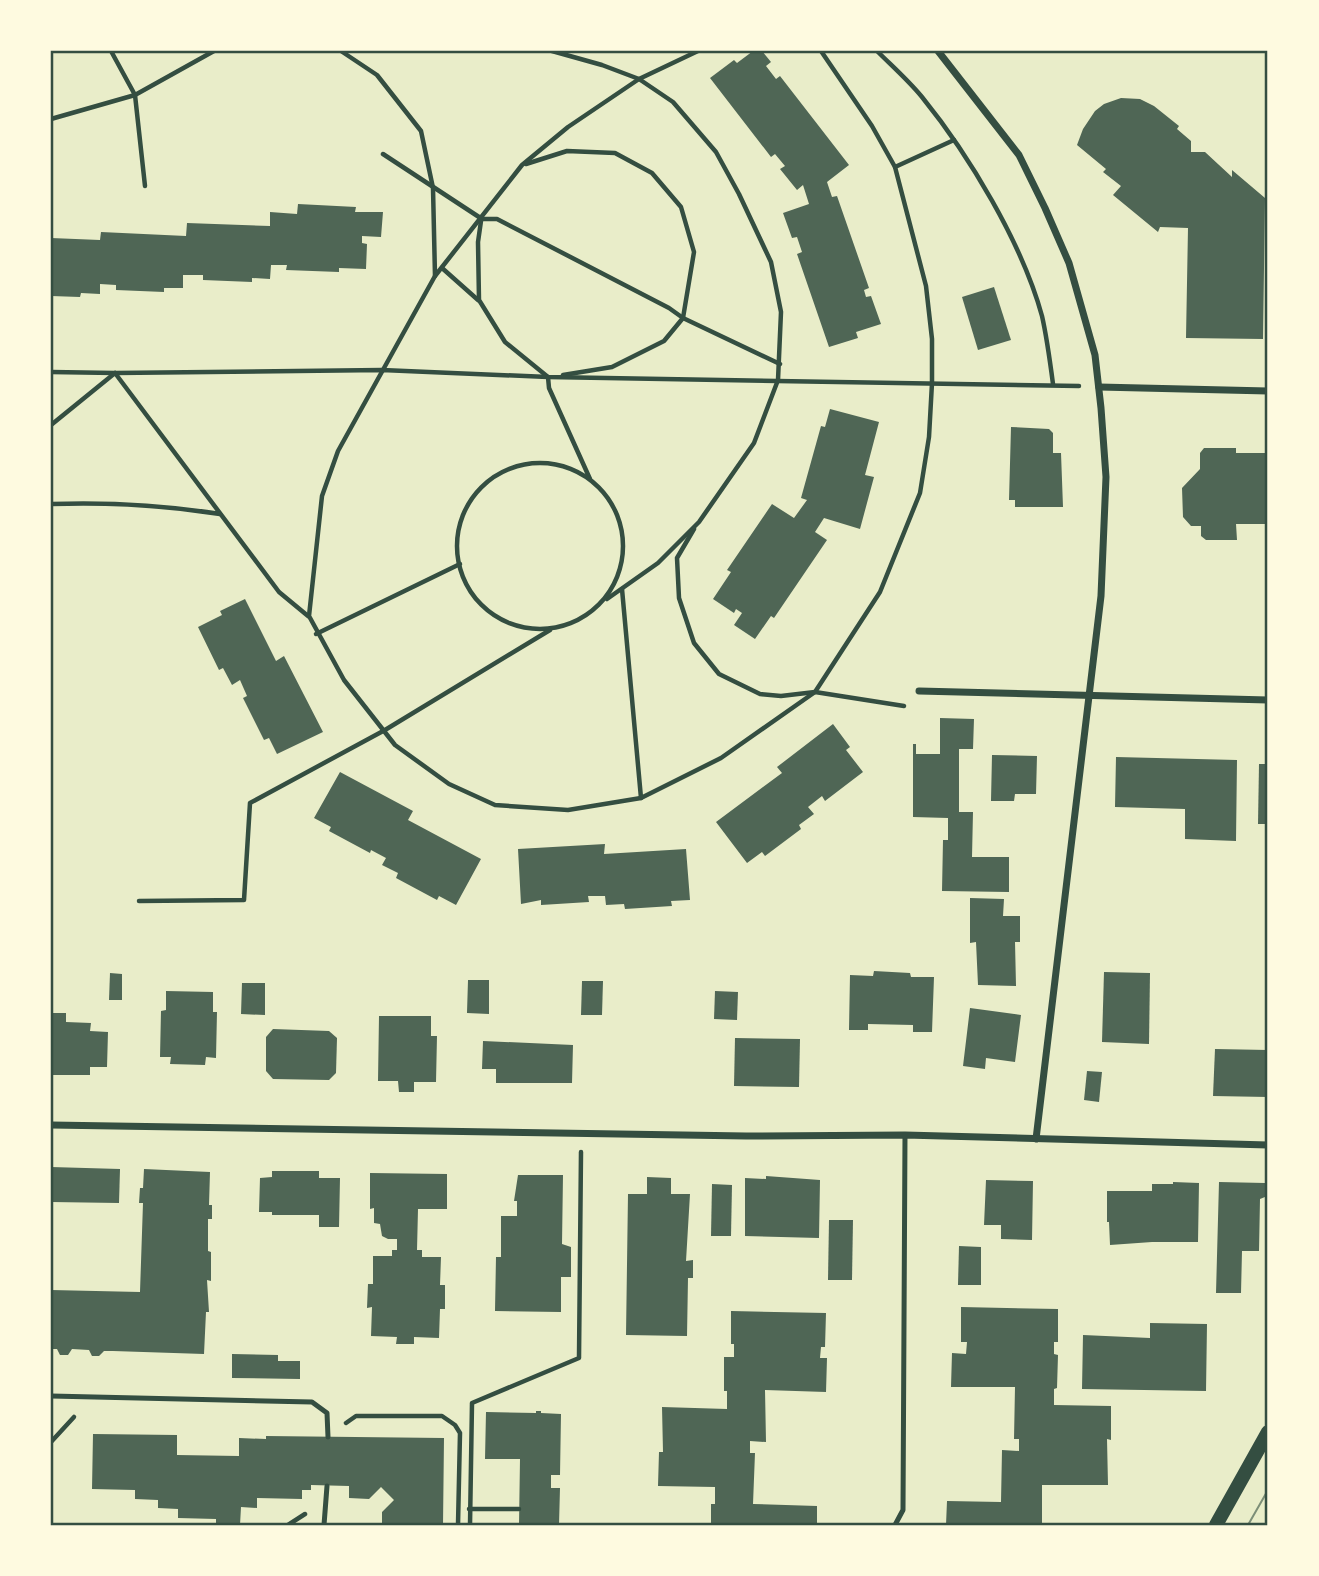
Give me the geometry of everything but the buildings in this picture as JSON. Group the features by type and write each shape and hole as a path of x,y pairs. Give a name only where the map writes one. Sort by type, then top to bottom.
{"main road":[{"path":"1216,1525 1268,1432"}],"street":[{"path":"938,51 1019,155 1045,208 1069,263 1095,355 1099,387 1106,477 1101,596 1036,1139"},
{"path":"1099,387 1268,391"},
{"path":"919,691 1268,700"},
{"path":"51,1125 746,1136 905,1135 1268,1145"}],"lane":[{"path":"895,1525 902,1510 905,1135"},
{"path":"51,1396 313,1402 327,1413 328,1437"},
{"path":"324,1525 327,1486"}],"path":[{"path":"111,51 135,95 145,186"},
{"path":"51,119 135,95 214,51"},
{"path":"341,51 377,75 421,131 433,188 435,276"},
{"path":"552,51 603,65 639,79 673,102 716,152 771,262 781,312 778,380 754,443 677,558 680,598 694,643 719,674 760,694 781,696 815,692 917,708"},
{"path":"698,51 639,79 568,127 522,165 435,276 338,451 322,496 309,616 316,634 344,680 395,745 449,784 495,805 568,810 641,798 721,758 815,692 880,592 920,493 929,437 932,339 926,286 895,167 872,126 821,51"},
{"path":"877,51 920,94 954,140 1009,234 1025,267 1042,316 1054,384"},
{"path":"895,167 954,140"},
{"path":"522,165 567,151 615,153 652,173 681,207 694,252 683,318 664,341 612,368 548,377"},
{"path":"383,154 482,219 497,219 683,318 780,364"},
{"path":"479,300 478,242 482,219"},
{"path":"442,268 479,300 505,342 548,377 549,388 590,480 613,508 619,521 622,554 607,599"},
{"path":"51,372 382,370 548,377 1054,384 1099,387"},
{"path":"51,425 115,373"},
{"path":"115,373 279,592 309,616"},
{"path":"550,630 517,626 488,611 467,586 460,564 460,522 475,493 513,466 547,460 565,465 590,480"},
{"path":"51,504 103,502 163,505 220,514"},
{"path":"139,901 244,900 250,803 385,730 550,630 581,620 658,563 699,522"},
{"path":"316,634 460,564"},
{"path":"622,588 641,798"},
{"path":"471,1525 469,1508 472,1403 579,1358 581,1134"},
{"path":"51,1442 82,1409"},
{"path":"328,1422 346,1423 356,1416 442,1416 456,1424 460,1433 458,1525"},
{"path":"469,1508 519,1509"}],"tram line":[{"path":"1248,1525 1268,1490"}]}
